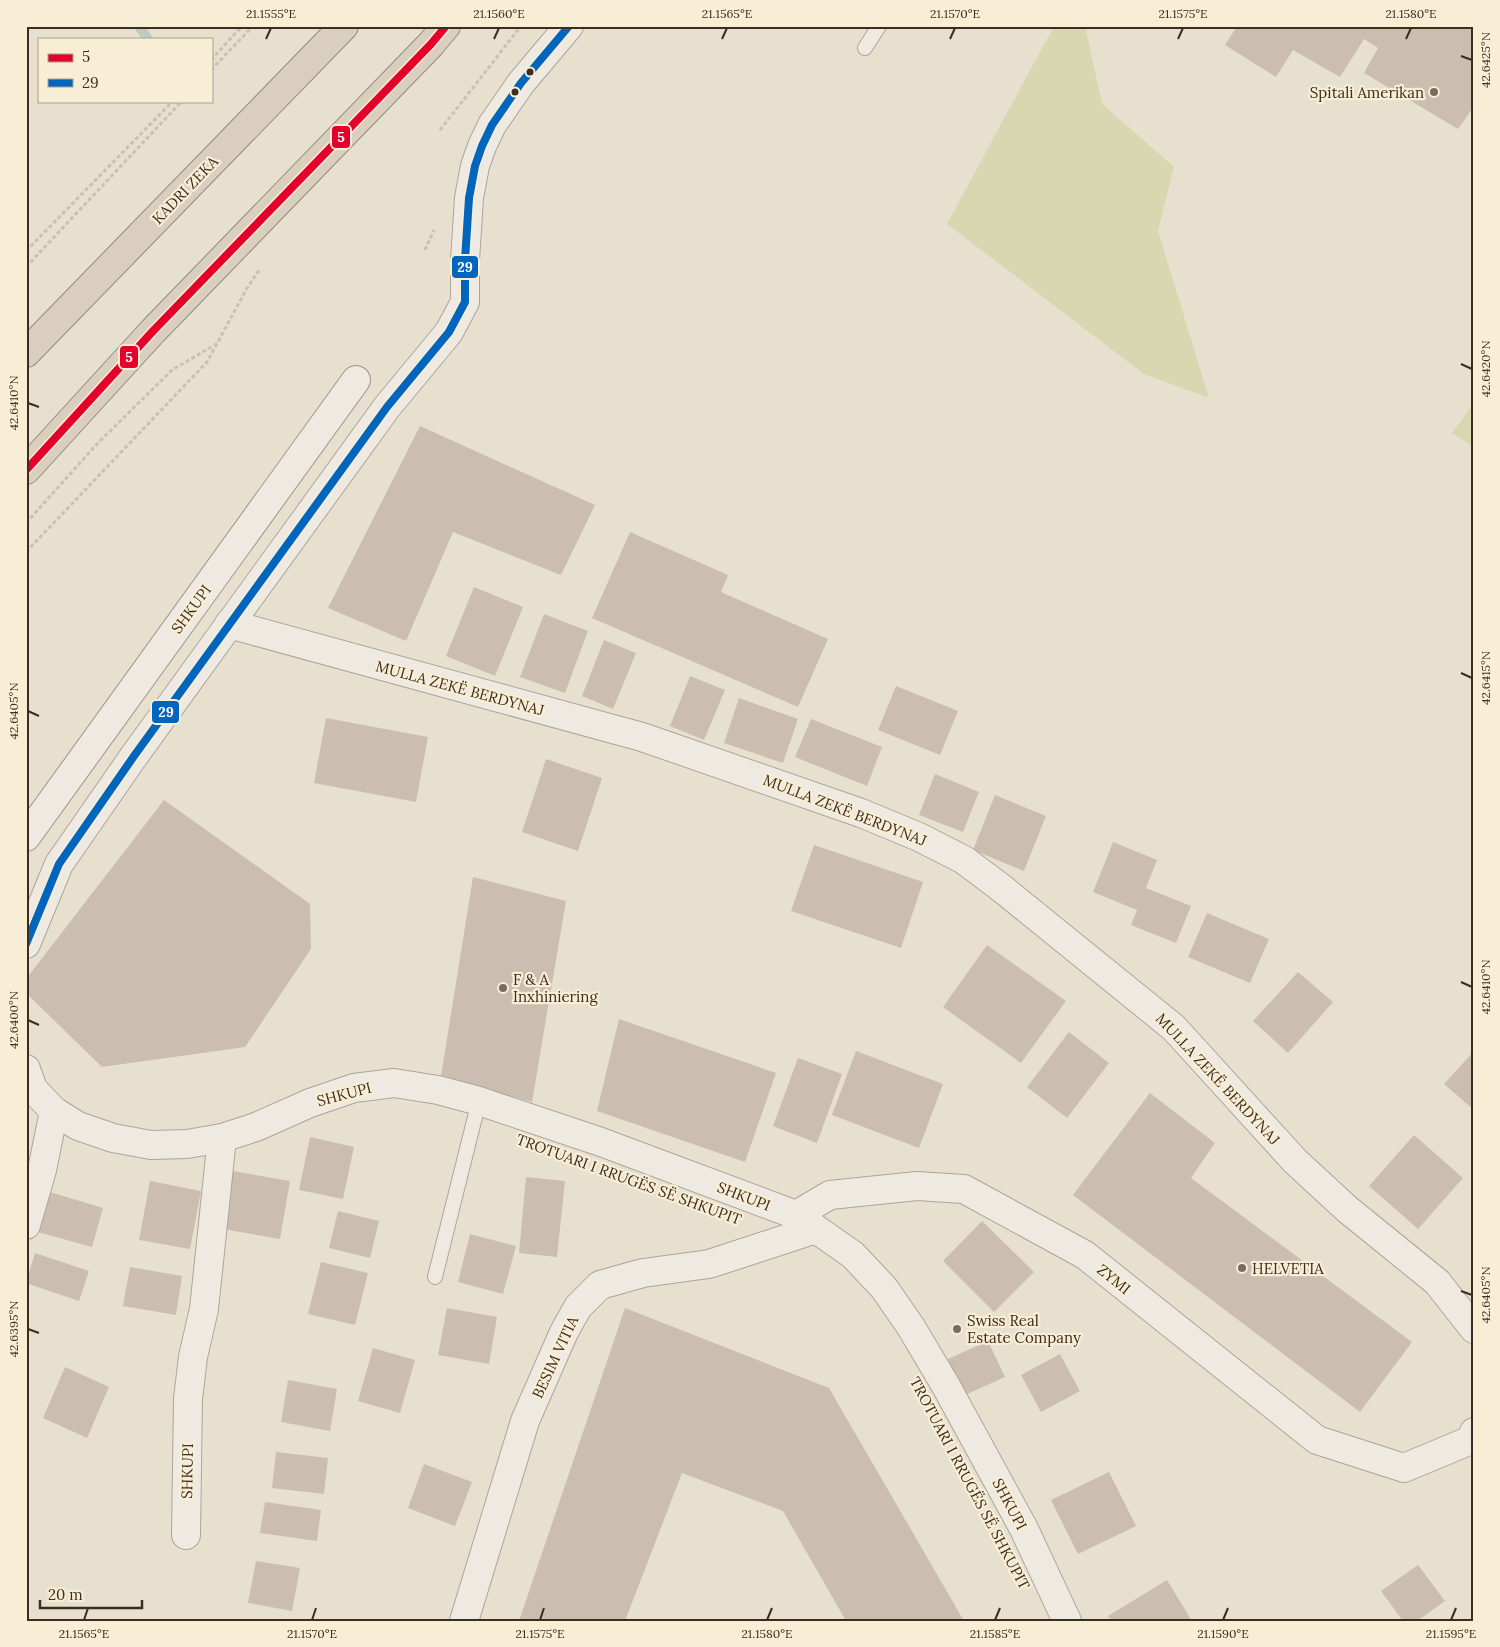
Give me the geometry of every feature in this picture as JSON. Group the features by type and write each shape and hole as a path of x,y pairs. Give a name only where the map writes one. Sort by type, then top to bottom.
{"highway":[{"name":"KADRI ZEKA","path":"26,353 344,26"},
{"path":"26,470 159,324 431,44 446,26"}],"street":[{"path":"26,944 60,864 134,756 387,407 449,332 465,302 465,260 469,198 475,166 482,146 492,125 521,84 569,26"},
{"name":"SHKUPI","path":"26,837 356,380"},
{"name":"MULLA ZEKË BERDYNAJ","path":"229,624 642,737 861,813 919,837 964,860 1174,1028 1295,1161 1347,1209 1437,1282 1474,1329"},
{"name":"SHKUPI","path":"26,1069 33,1089 54,1111 78,1126 113,1138 151,1145 187,1144 222,1138 256,1127 310,1103 354,1088 394,1083 438,1090 479,1101 601,1142 806,1222 853,1255 884,1288 911,1326 1024,1529 1067,1621"},
{"path":"26,1225 42,1170 54,1111"},
{"name":"SHKUPI","path":"186,1536 188,1399 204,1309 222,1138"},
{"name":"ZYMI","path":"806,1222 830,1195 917,1186 964,1188 1085,1255 1317,1440 1404,1468 1471,1440 1474,1432"},
{"name":"BESIM VITIA","path":"464,1621 525,1420 564,1332 578,1307 600,1285 643,1273 708,1264 806,1222"}],"lane":[{"path":"865,48 879,26"},
{"path":"435,1277 479,1101"}],"path":[{"path":"212,59 242,26"},
{"path":"212,69 253,26"},
{"path":"440,130 521,26"},
{"path":"26,251 172,102"},
{"path":"26,267 181,102"},
{"path":"26,552 207,362 246,288 262,267"},
{"path":"26,522 97,444 172,370 218,342"}],"green space":[{"path":"1054,26 1085,26 1102,104 1174,167 1158,231 1209,398 1144,374 947,224"},
{"path":"1474,403 1474,447 1452,433"}],"building":[{"name":"Spitali Amerikan","path":"1237,26 1474,26 1474,106 1458,129 1364,73 1378,48 1364,39 1340,77 1293,50 1276,77 1225,45"},
{"path":"420,426 595,505 561,575 453,532 406,641 328,608"},
{"path":"630,532 728,575 721,592 828,639 798,707 592,618"},
{"path":"474,587 523,607 495,676 446,656"},
{"path":"544,614 588,631 565,693 520,677"},
{"path":"604,640 636,653 613,709 582,696"},
{"path":"690,676 725,690 704,740 670,726"},
{"path":"896,686 958,711 940,755 878,730"},
{"path":"739,698 798,719 783,763 724,743"},
{"path":"326,718 428,737 416,802 314,783"},
{"path":"811,719 882,747 867,786 795,757"},
{"path":"546,759 602,778 578,851 522,832"},
{"path":"935,774 979,792 963,832 919,815"},
{"path":"995,795 1046,816 1024,871 973,850"},
{"path":"164,800 310,904 311,949 245,1047 102,1067 26,993 26,979"},
{"path":"1113,842 1157,860 1146,888 1191,906 1176,943 1131,925 1137,910 1093,892"},
{"path":"814,845 923,882 901,948 791,911"},
{"name":"F & A Inxhiniering","path":"473,877 566,901 532,1102 441,1076"},
{"path":"1207,913 1269,939 1250,983 1188,957"},
{"path":"987,945 1066,1001 1021,1063 943,1007"},
{"path":"1298,972 1333,1002 1288,1053 1253,1021"},
{"name":"F & A Inxhiniering","path":"619,1019 776,1073 745,1162 597,1111"},
{"path":"1069,1032 1109,1063 1067,1118 1027,1087"},
{"path":"856,1051 943,1084 919,1148 832,1115"},
{"path":"1474,1051 1474,1110 1444,1084"},
{"path":"798,1058 842,1074 817,1143 773,1126"},
{"name":"HELVETIA","path":"1150,1093 1215,1143 1191,1178 1412,1342 1360,1412 1073,1195"},
{"path":"1414,1135 1463,1178 1418,1229 1369,1186"},
{"path":"310,1137 354,1147 343,1199 299,1190"},
{"path":"233,1171 290,1181 280,1239 223,1229"},
{"path":"526,1177 565,1181 557,1257 519,1253"},
{"path":"150,1181 201,1191 190,1249 139,1240"},
{"path":"50,1192 103,1208 92,1247 38,1232"},
{"path":"338,1211 379,1221 370,1258 329,1248"},
{"path":"982,1221 1034,1272 994,1312 943,1261"},
{"path":"470,1234 516,1246 503,1294 458,1282"},
{"path":"35,1253 89,1271 79,1301 26,1283"},
{"path":"321,1262 368,1273 355,1325 308,1314"},
{"path":"130,1267 182,1276 176,1315 123,1306"},
{"path":"447,1308 497,1317 489,1364 438,1355"},
{"path":"625,1308 829,1388 964,1621 846,1621 783,1511 682,1473 625,1621 519,1621"},
{"path":"988,1341 1005,1377 965,1395 948,1359"},
{"path":"373,1348 415,1360 400,1413 358,1401"},
{"path":"1060,1354 1080,1391 1041,1412 1021,1375"},
{"path":"65,1367 109,1387 87,1438 43,1418"},
{"path":"288,1380 337,1389 330,1431 281,1422"},
{"path":"276,1452 328,1458 324,1494 272,1488"},
{"path":"424,1464 472,1482 455,1526 408,1508"},
{"path":"1109,1472 1136,1526 1078,1554 1051,1500"},
{"path":"265,1502 321,1510 317,1541 260,1533"},
{"path":"256,1561 300,1568 292,1611 248,1603"},
{"path":"1418,1565 1445,1601 1417,1621 1403,1621 1381,1591"},
{"path":"1167,1580 1192,1621 1111,1621 1108,1616"}],"waterway":[{"path":"139,26 147,38"}],"transit line":[{"name":"5","path":"26,470 153,331 431,44 446,26"},
{"name":"29","path":"26,944 59,864 134,756 387,407 449,332 465,302 465,260 469,198 475,166 482,146 492,125 521,83 569,26"}],"place":[{"name":"Spitali Amerikan","path":"1434,92"},
{"name":"F & A Inxhiniering","path":"503,988"},
{"name":"HELVETIA","path":"1242,1268"},
{"name":"Swiss Real Estate Company","path":"957,1329"}]}
